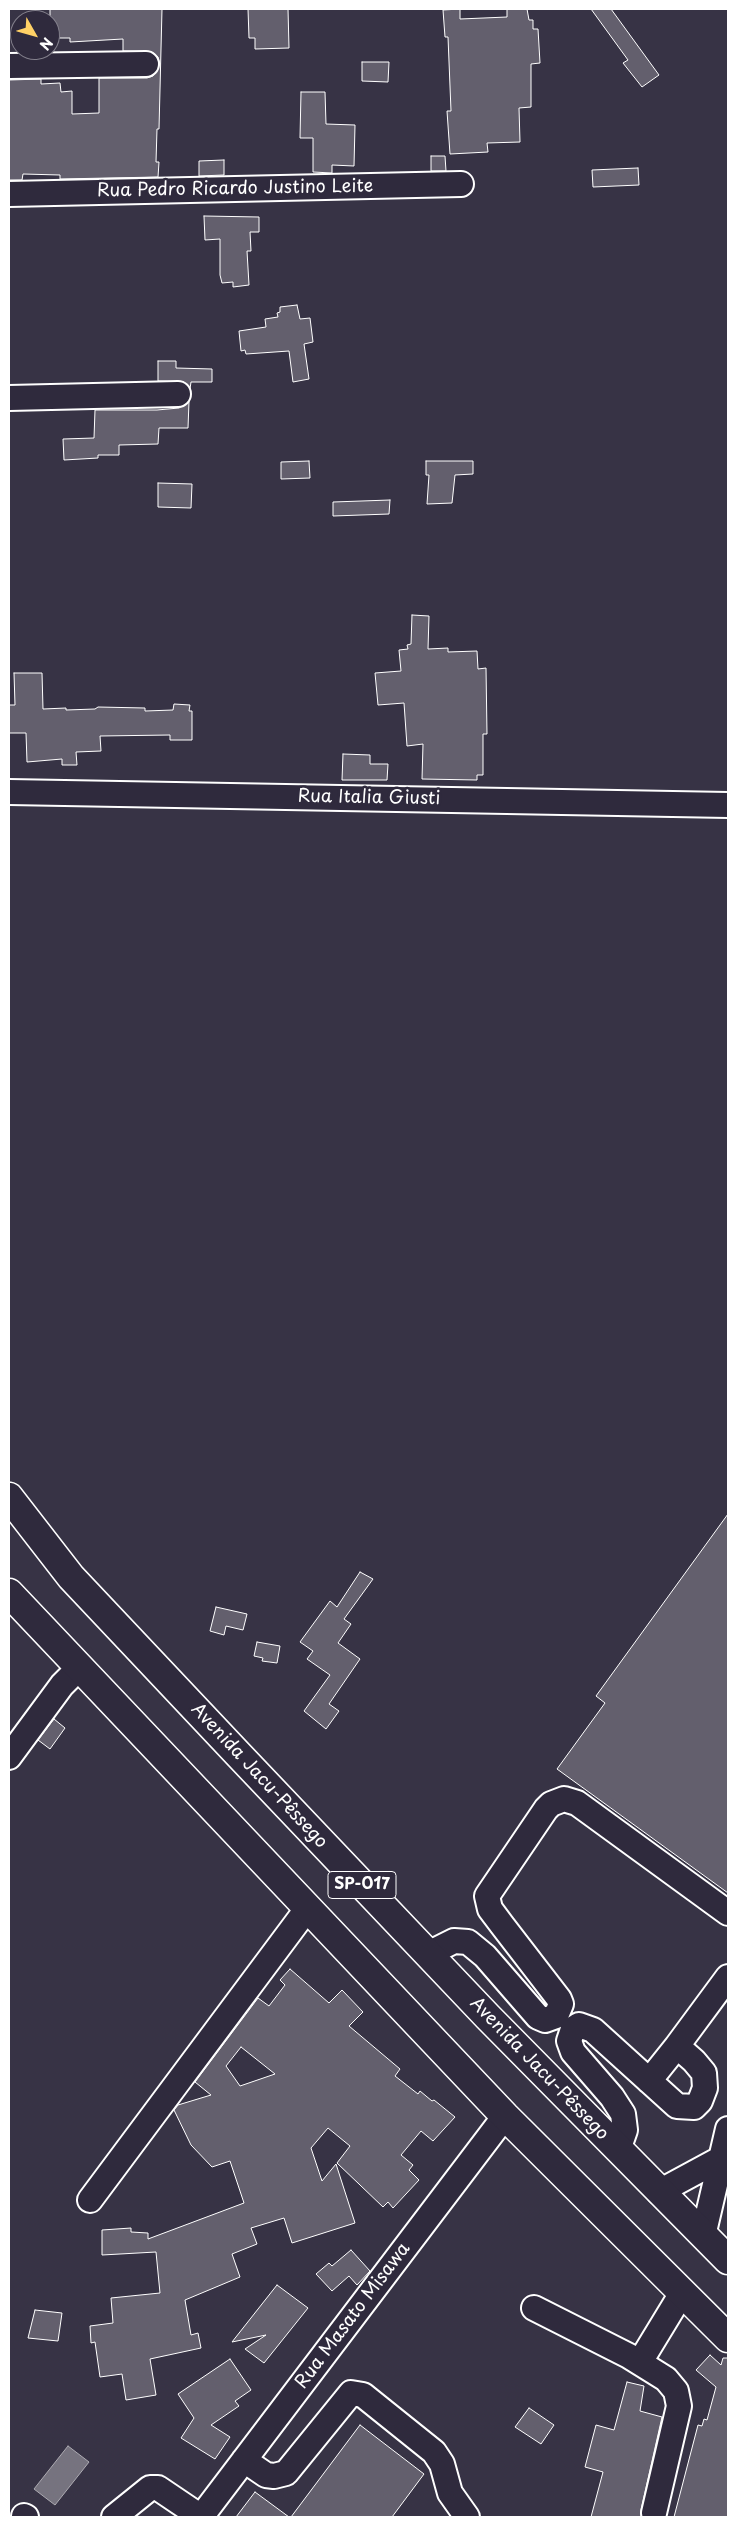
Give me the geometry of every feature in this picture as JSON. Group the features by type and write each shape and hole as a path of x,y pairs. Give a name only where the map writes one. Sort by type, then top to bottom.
{"highway":[{"name":"Avenida Jacu-Pêssego","path":"9,1497 71,1577 428,1954 659,2192 728,2260"},
{"name":"SP-017","path":"9,1593 505,2116 728,2338"}],"street":[{"path":"9,66 146,64"},
{"name":"Rua Pedro Ricardo Justino Leite","path":"9,194 461,184"},
{"path":"9,398 178,394"},
{"name":"Rua Italia Giusti","path":"9,792 728,805"},
{"path":"9,1757 62,1685 79,1668"},
{"path":"428,1954 454,1941 468,1942 485,1956 538,2017 545,2020 556,2016 561,2004 559,1999 490,1909 487,1896 546,1808 564,1799 577,1803 728,1913"},
{"path":"90,2200 307,1909"},
{"path":"649,2081 728,1978"},
{"path":"618,2150 626,2130 623,2114 606,2090 573,2052 569,2041 573,2029 579,2025 593,2030 681,2108 694,2107 700,2101 705,2088 704,2073 694,2060 677,2046"},
{"name":"Rua Masato Misawa","path":"201,2517 505,2116"},
{"path":"703,2236 728,2129"},
{"path":"659,2192 720,2158"},
{"path":"640,2362 682,2294"},
{"path":"534,2308 640,2362 666,2379 676,2391 680,2406 654,2512"},
{"path":"244,2460 266,2475 274,2476 286,2473 351,2393 363,2395 434,2452 442,2464 450,2493 466,2517"},
{"path":"114,2517 150,2488 158,2488 201,2517"}],"shaded area":[{"path":"68,2446 89,2462 55,2505 34,2489"}],"building":[{"path":"162,9 159,129 157,129 156,162 159,162 158,177 60,179 60,175 23,174 22,180 9,180 9,80 41,79 41,84 60,83 61,92 72,91 72,114 99,113 99,78 147,78 153,76 160,64 158,57 152,52 123,51 123,39 70,42 70,38 60,38 60,10 50,10"},
{"path":"248,9 288,9 289,48 255,49 255,38 249,38"},
{"path":"460,9 460,19 507,17 507,9 527,9 529,20 533,20 533,29 538,29 540,63 531,64 531,107 519,108 520,142 487,143 488,152 450,154 447,111 451,111 448,37 445,37 443,10"},
{"path":"591,9 611,9 659,75 642,87 623,63 628,60"},
{"path":"362,62 389,62 388,82 362,81"},
{"path":"301,92 325,92 326,124 355,125 354,166 332,165 332,173 313,172 313,138 300,138"},
{"path":"431,156 445,156 446,171 431,171"},
{"path":"224,160 224,175 199,176 199,161"},
{"path":"638,168 639,185 593,187 592,170"},
{"path":"204,216 259,217 259,232 250,232 251,251 247,251 249,285 233,287 233,282 222,283 220,275 220,239 205,240"},
{"path":"297,305 300,319 310,318 313,342 304,344 309,379 293,382 289,351 246,354 245,350 241,351 239,331 266,327 265,319 278,317 277,313 280,312 280,307"},
{"path":"158,361 176,361 176,368 212,369 212,382 191,382 190,389 184,382 158,381"},
{"path":"189,402 188,428 159,428 158,444 119,445 119,455 98,455 98,458 64,460 63,439 94,438 95,410 157,410 179,408"},
{"path":"309,461 310,478 281,479 281,462"},
{"path":"426,461 473,461 473,474 455,475 452,503 427,504 429,475 426,475"},
{"path":"158,483 192,484 191,508 158,507"},
{"path":"390,500 389,514 333,516 333,502"},
{"path":"412,615 429,616 428,649 448,648 448,652 477,651 478,669 486,668 487,734 483,734 483,775 477,775 477,780 422,779 423,744 407,746 404,703 378,705 375,673 401,671 399,650 408,649 407,645 411,644"},
{"path":"14,673 42,673 43,709 95,709 98,707 145,708 145,711 173,710 174,704 190,705 189,711 192,711 192,740 170,740 170,735 100,736 101,751 76,752 77,765 62,765 62,759 27,762 26,733 9,733 9,705 15,705"},
{"path":"343,754 370,755 370,764 388,764 387,780 342,780"},
{"path":"728,1514 728,1893 557,1769 605,1703 596,1696"},
{"path":"360,1572 373,1579 344,1619 351,1624 338,1643 360,1659 329,1704 339,1711 326,1729 304,1711 330,1675 307,1659 313,1651 300,1642 330,1601 337,1607"},
{"path":"216,1607 247,1614 243,1630 226,1626 224,1635 210,1631"},
{"path":"257,1642 280,1646 277,1663 262,1661 263,1658 254,1656"},
{"path":"54,1719 65,1728 50,1749 38,1740"},
{"path":"290,1969 329,2003 342,1990 363,2012 349,2026 400,2069 395,2076 418,2094 420,2091 432,2101 434,2100 455,2117 433,2141 421,2131 401,2155 413,2165 409,2170 419,2180 393,2208 388,2202 383,2207 337,2163 350,2146 328,2128 311,2148 322,2181 336,2164 355,2223 292,2243 284,2218 251,2228 257,2244 232,2254 240,2277 185,2300 191,2335 198,2333 201,2348 150,2359 156,2395 126,2400 122,2374 100,2377 95,2342 91,2343 90,2326 113,2323 111,2298 160,2293 156,2252 102,2255 102,2230 131,2228 131,2232 148,2233 148,2239 244,2203 230,2161 212,2167 191,2145 174,2110 178,2105 211,2095 195,2082 258,1998 269,2006 285,1985 280,1980","holes":["241,2047 275,2074 240,2086 226,2066"]},
{"path":"351,2250 370,2271 357,2285 349,2276 332,2291 316,2274 329,2263 332,2266"},
{"path":"277,2285 308,2308 264,2363 245,2349 266,2335 232,2342"},
{"path":"35,2310 62,2313 58,2341 28,2338"},
{"path":"710,2355 721,2365 723,2358 728,2358 728,2517 674,2517 698,2425 702,2426 704,2419 707,2420 716,2387 696,2370"},
{"path":"230,2359 251,2390 235,2401 239,2406 211,2425 230,2437 215,2459 181,2438 194,2418 178,2394"},
{"path":"627,2382 644,2386 640,2411 662,2417 641,2517 591,2517 603,2472 585,2467 596,2425 614,2430"},
{"path":"529,2408 554,2425 541,2444 515,2427"},
{"path":"360,2425 424,2474 392,2517 291,2517"},
{"path":"255,2492 289,2517 236,2517"}]}
